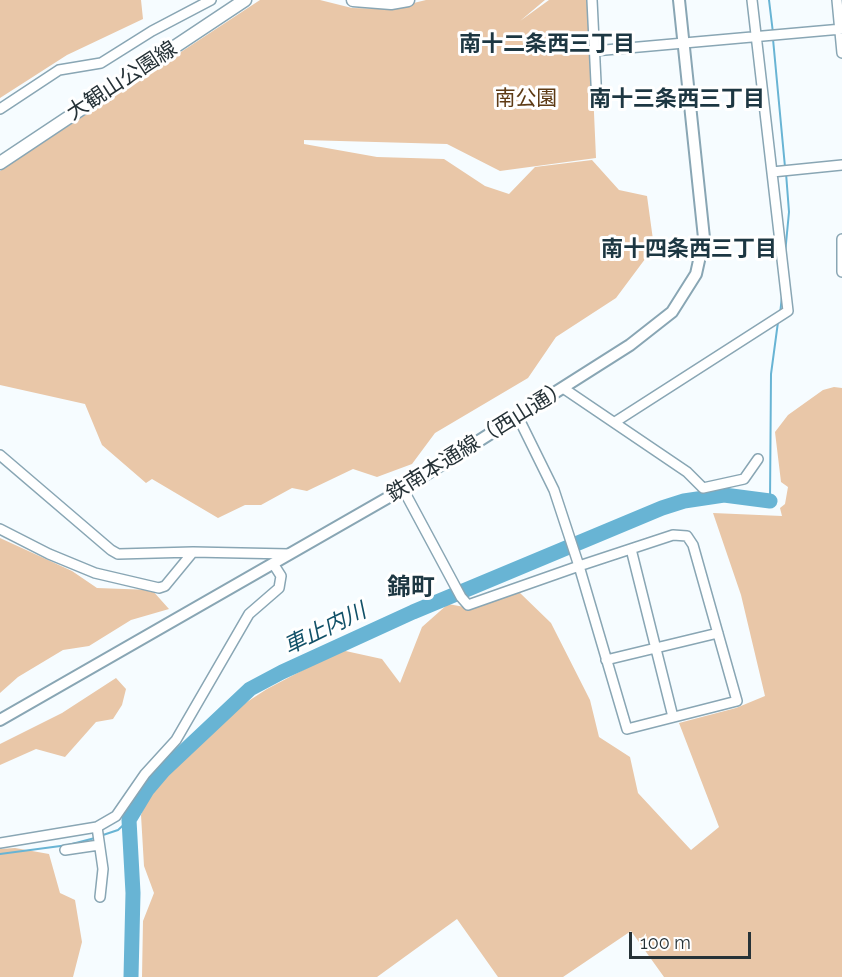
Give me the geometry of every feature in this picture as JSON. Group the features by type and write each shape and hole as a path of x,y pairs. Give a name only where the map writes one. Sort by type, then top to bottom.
{"main road":[{"name":"大観山公園線","path":"0,163 244,0"},
{"path":"353,0 391,3 408,0"}],"street":[{"path":"0,110 59,70 101,63 152,31 211,0"},
{"path":"592,0 597,104"},
{"name":"鉄南本通線（西山通）","path":"0,720 404,489 663,322 685,295 698,267 704,238 679,0"},
{"path":"615,422 788,311 752,0"},
{"path":"837,0 842,53"},
{"path":"594,51 841,29"},
{"path":"772,172 842,165"},
{"path":"842,239 842,272"},
{"path":"563,388 687,472 703,488 744,479 758,459"},
{"path":"404,489 468,605 579,566 678,534 690,539 737,701 627,729 579,566 554,490 518,417"},
{"path":"0,455 118,554 193,552 290,554"},
{"path":"0,529 49,554 95,573 159,588 165,586 193,552"},
{"path":"631,549 673,717"},
{"path":"65,850 98,837 120,812 145,774 176,740 249,614 279,588 281,576 274,565"},
{"path":"606,660 718,633"},
{"path":"0,843 98,837"},
{"path":"98,837 103,869 100,897"}],"green space":[{"path":"0,0 141,0 143,19 67,55 0,98"},
{"name":"南公園","path":"260,0 320,0 352,8 389,9 426,0 545,0 520,21 549,0 589,0 596,158 500,171 447,144 304,140 304,144 377,157 444,159 485,186 509,194 535,167 592,160 619,190 647,196 654,247 616,298 556,337 528,378 435,433 412,464 377,477 353,469 307,491 292,488 261,505 245,505 218,518 152,479 146,483 102,445 85,404 0,385 0,171"},
{"path":"834,387 842,388 842,977 664,977 631,931 563,977 498,977 457,919 377,977 142,977 143,921 154,893 144,866 141,815 149,794 162,778 191,754 233,711 267,689 341,650 382,659 400,683 422,627 448,604 470,608 518,591 551,623 590,700 599,737 630,757 638,793 691,850 719,827 679,723 736,708 765,696 741,595 713,513 782,516 780,508 785,504 788,487 781,482 775,432 788,415 823,390"},
{"path":"0,538 72,571 97,588 152,590 169,609 131,620 89,646 63,650 18,677 0,693"},
{"path":"116,678 126,689 122,705 113,719 96,722 65,757 36,749 0,765 0,744 62,713"},
{"path":"15,848 49,854 60,893 75,900 82,942 73,977 0,977 0,849"}],"waterway":[{"path":"769,0 773,33"},
{"path":"773,39 785,167"},
{"path":"785,254 789,212 786,173"},
{"path":"780,314 782,296"},
{"path":"770,501 771,374 778,322"},
{"name":"車止内川","path":"131,977 133,893 129,820 147,790 164,770 250,689 413,612 662,508 684,501 724,495 770,501"},
{"path":"100,836 118,830 129,820"},
{"path":"0,854 68,845 95,838"}],"district":[{"name":"南十二条西三丁目","path":"547,44"},
{"name":"南十三条西三丁目","path":"677,99"},
{"name":"南十四条西三丁目","path":"689,249"},
{"name":"錦町","path":"411,588"}]}
